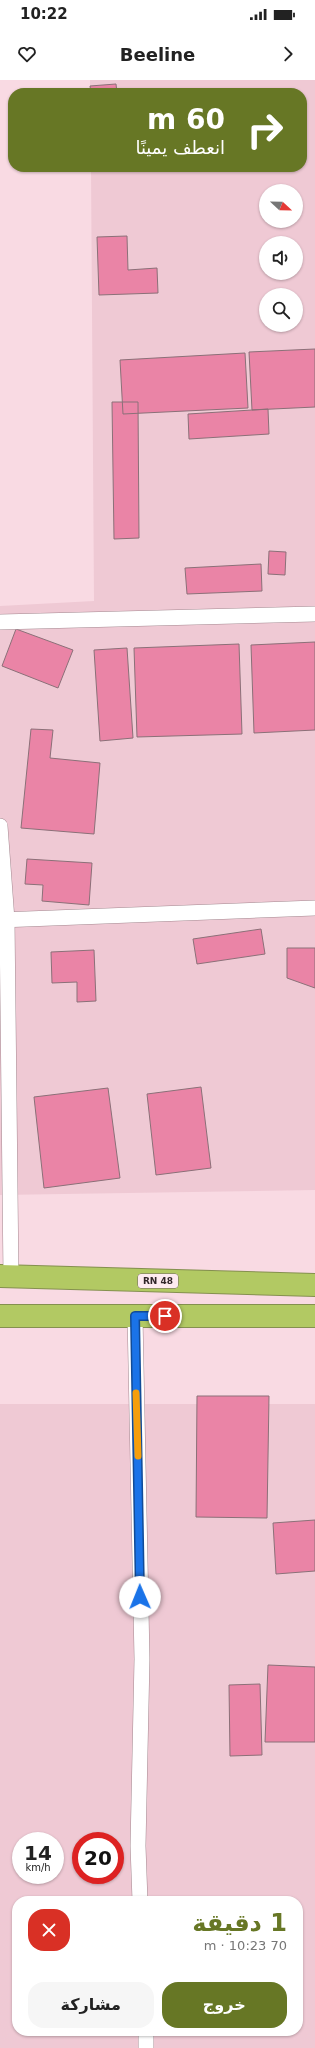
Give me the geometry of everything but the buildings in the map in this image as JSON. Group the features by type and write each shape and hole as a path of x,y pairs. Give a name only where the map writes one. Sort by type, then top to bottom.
{"highway":[{"name":"RN 48","path":"6,1276 315,1285"},
{"path":"0,1316 315,1316"}],"lane":[{"path":"0,622 315,614"},
{"path":"0,826 4,920 6,1276"},
{"path":"4,920 315,908"},
{"path":"135,1316 142,1659 138,1846 140,1896"},
{"path":"146,2036 146,2048"}],"shaded area":[{"path":"90,80 315,80 315,1190 0,1195 0,606 94,601 91,172 307,172 307,88 90,88"},
{"path":"0,1404 315,1404 315,2048 0,2048"}],"slow traffic":[{"path":"136,1393 138,1456"}],"route":[{"path":"140,1597 135,1316 165,1316"}]}
